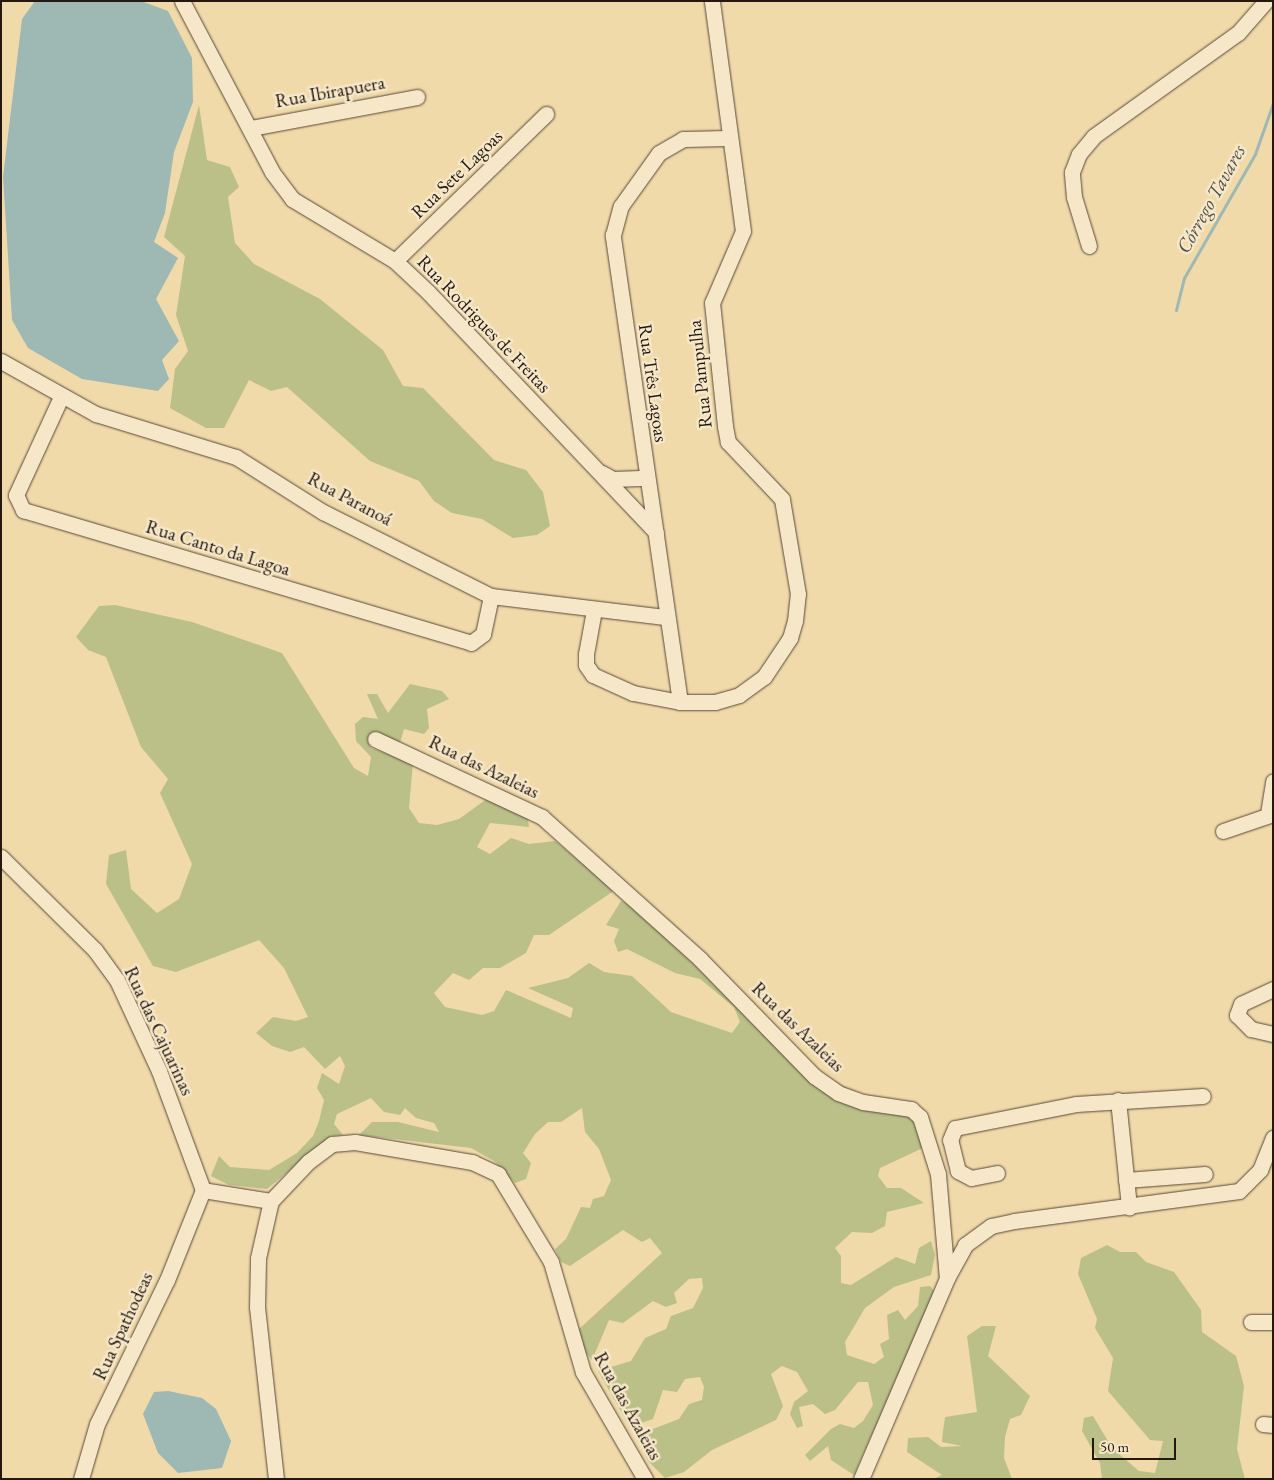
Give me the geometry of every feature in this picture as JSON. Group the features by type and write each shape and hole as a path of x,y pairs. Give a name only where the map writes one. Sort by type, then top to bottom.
{"street":[{"name":"Rua Rodrigues de Freitas","path":"182,1 251,128 272,172 292,199 395,261 656,532"},
{"name":"Rua Pampulha","path":"594,610 586,654 586,666 593,675 633,693 680,702 715,702 739,694 764,677 790,638 796,612 798,594 782,499 728,442 725,426 712,302 743,232 728,138 712,1"},
{"path":"1089,246 1074,197 1072,172 1080,154 1094,136 1238,33 1266,1"},
{"name":"Rua Ibirapuera","path":"251,128 417,97"},
{"name":"Rua Sete Lagoas","path":"395,261 546,114"},
{"name":"Rua Três Lagoas","path":"680,702 665,617 656,532 647,478 614,220 659,153 671,144 728,138"},
{"name":"Rua Paranoá","path":"1,361 61,397 96,414 236,457 322,512 491,596 594,610 665,617"},
{"name":"Rua Canto da Lagoa","path":"61,397 16,495 23,510 472,643 483,634 491,596"},
{"name":"Rua Rodrigues de Freitas","path":"598,471 613,479 647,478"},
{"name":"Rua das Azaleias","path":"375,739 542,817 700,959 814,1076 838,1093 863,1102 911,1109 920,1116 938,1174 947,1278 862,1479"},
{"path":"1223,831 1270,814 1273,781"},
{"name":"Rua das Cajuarinas","path":"1,857 96,950 117,980 159,1071 203,1190"},
{"path":"1273,989 1251,997 1237,1008 1241,1023 1273,1034"},
{"path":"997,1173 971,1178 958,1171 950,1140 955,1128 1118,1100 1203,1096"},
{"path":"1118,1100 1129,1207"},
{"path":"947,1278 965,1245 991,1226 1239,1190 1260,1170 1273,1138"},
{"name":"Rua das Azaleias","path":"271,1201 308,1162 332,1144 354,1142 472,1162 498,1174 551,1262 584,1372 645,1479"},
{"path":"1126,1180 1205,1174"},
{"path":"203,1190 271,1201 258,1258 256,1307 276,1479"},
{"name":"Rua Spathodeas","path":"81,1479 98,1424 167,1280 203,1190"},
{"path":"1251,1322 1273,1322"}],"green space":[{"path":"199,105 207,160 230,167 239,187 228,197 235,243 254,264 320,299 383,350 403,386 423,388 494,460 526,470 543,492 550,526 537,535 513,538 482,519 452,513 434,501 419,481 370,461 287,387 271,391 249,380 224,428 206,428 170,408 175,369 188,351 176,315 185,256 164,237"},
{"path":"115,605 192,622 282,653 354,768 368,776 371,757 356,741 355,724 363,717 378,719 367,694 377,694 388,713 410,684 442,691 449,699 427,709 429,728 424,734 404,729 400,743 368,740 371,748 413,763 409,808 419,823 437,825 459,819 488,798 528,819 529,827 490,823 477,847 490,854 511,838 529,844 555,841 615,890 549,935 534,935 526,953 500,968 483,968 469,980 453,973 434,993 445,1007 482,1015 494,1011 506,990 571,1018 573,1008 528,988 568,978 589,963 604,972 632,976 671,1012 732,1033 740,1022 734,1007 700,979 675,973 627,949 618,952 614,941 619,929 606,925 621,901 637,908 793,1063 913,1118 925,1147 880,1168 878,1176 887,1188 901,1188 924,1203 887,1212 885,1226 872,1233 852,1232 835,1248 841,1256 841,1283 851,1285 896,1257 915,1264 919,1248 931,1241 935,1255 931,1275 894,1287 865,1308 845,1342 847,1355 874,1364 884,1357 880,1344 889,1339 887,1315 898,1310 905,1320 918,1306 920,1287 930,1286 935,1292 854,1475 831,1460 828,1446 810,1461 805,1455 831,1429 840,1424 854,1428 863,1421 873,1405 868,1382 858,1382 835,1410 825,1414 813,1404 799,1407 803,1426 797,1428 790,1414 794,1402 808,1391 797,1372 782,1366 771,1374 783,1406 776,1420 712,1450 684,1472 665,1478 648,1461 637,1435 679,1419 689,1404 702,1400 704,1387 700,1377 685,1379 677,1392 663,1390 653,1419 630,1427 598,1371 631,1361 645,1338 666,1329 671,1316 693,1308 703,1288 702,1278 689,1279 674,1293 677,1303 666,1307 653,1301 623,1323 609,1320 592,1360 583,1350 578,1330 662,1253 650,1238 642,1242 623,1230 570,1266 561,1262 555,1249 566,1239 581,1207 590,1208 593,1199 604,1196 611,1180 599,1149 585,1132 582,1108 561,1122 548,1122 535,1134 523,1153 531,1163 526,1179 515,1183 494,1161 471,1148 359,1135 372,1122 398,1122 439,1132 434,1123 416,1118 405,1108 400,1115 384,1112 371,1098 337,1114 334,1124 343,1135 331,1136 267,1189 229,1185 211,1176 219,1156 230,1167 269,1170 297,1153 313,1136 319,1121 324,1100 317,1088 322,1073 339,1084 345,1066 340,1056 325,1069 304,1047 290,1052 272,1046 256,1033 273,1017 296,1021 308,1017 284,968 259,940 176,972 153,966 106,884 109,855 126,850 131,889 157,913 179,899 192,864 160,793 168,779 141,747 106,657 88,650 76,637 99,606"},
{"path":"1107,1245 1120,1252 1136,1252 1146,1262 1174,1272 1201,1310 1202,1332 1236,1356 1244,1386 1237,1449 1245,1479 1102,1479 1100,1463 1082,1431 1084,1418 1093,1416 1112,1448 1139,1471 1155,1473 1163,1441 1150,1440 1108,1391 1113,1358 1095,1328 1097,1319 1078,1274 1081,1258"},
{"path":"982,1326 996,1326 988,1356 1030,1396 1021,1415 1010,1419 1005,1437 1004,1458 1012,1479 933,1479 942,1475 907,1452 908,1438 928,1437 941,1447 962,1446 942,1442 945,1417 977,1412 967,1336"}],"water":[{"path":"35,1 141,1 168,11 192,58 193,102 174,152 165,213 154,242 178,258 156,299 179,341 162,360 169,379 158,391 82,379 28,348 12,320 3,177 22,19"},
{"path":"168,1391 202,1398 216,1409 231,1441 222,1468 178,1473 158,1453 143,1414 154,1392"}],"waterway":[{"name":"Córrego Tavares","path":"1176,310 1184,278 1255,154 1273,103"}]}
